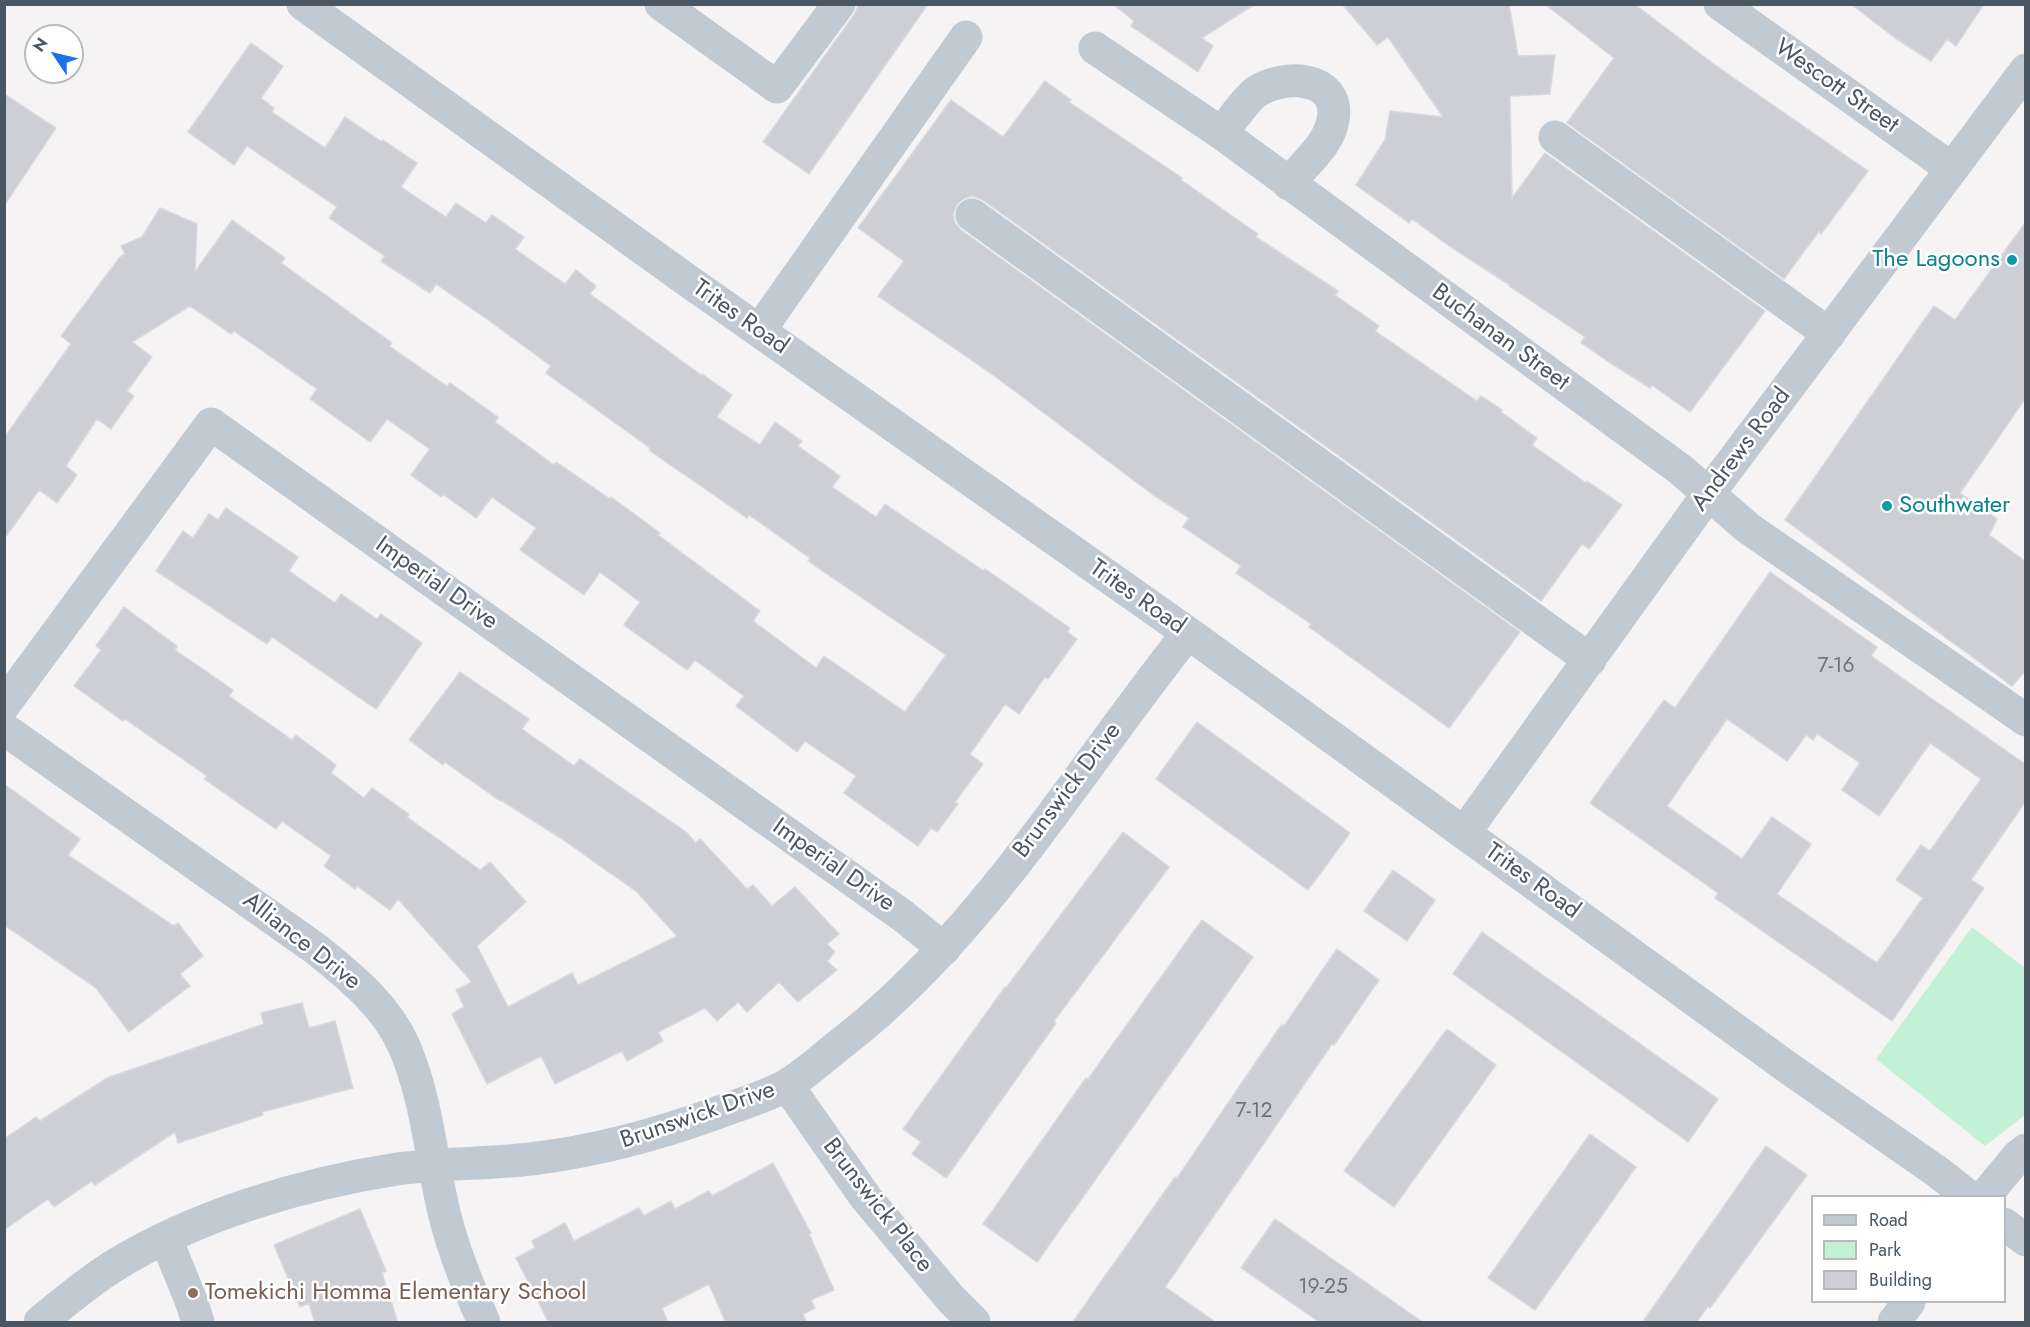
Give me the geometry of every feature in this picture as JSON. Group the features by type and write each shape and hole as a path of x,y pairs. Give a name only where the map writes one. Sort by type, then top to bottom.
{"street":[{"name":"Trites Road","path":"303,4 759,331 1188,633 1787,1067 1939,1173 1966,1195"},
{"path":"661,4 777,87 839,4"},
{"name":"Wescott Street","path":"1720,4 1952,170"},
{"path":"759,331 966,37"},
{"name":"Buchanan Street","path":"1095,48 1221,134 1682,470 1748,528 2025,720"},
{"name":"Andrews Road","path":"1464,833 1709,493 2025,70"},
{"path":"1221,134 1255,92 1275,83 1298,79 1312,83 1327,93 1334,104 1332,122 1322,146 1289,184"},
{"path":"1555,137 1829,334"},
{"path":"972,215 1590,660"},
{"name":"Imperial Drive","path":"4,705 211,424 903,916 944,949"},
{"name":"Brunswick Drive","path":"40,1323 69,1298 113,1267 195,1224 302,1188 399,1169 530,1159 604,1148 687,1124 787,1085 873,1019 944,949 1043,827 1188,633"},
{"name":"Alliance Drive","path":"4,729 316,949 357,982 384,1014 404,1045 422,1105 446,1219 466,1285 484,1323"},
{"name":"Brunswick Place","path":"787,1085 866,1198 974,1323"},
{"path":"1987,1195 2025,1150"},
{"path":"2006,1226 2025,1240"},
{"path":"166,1239 198,1323"},
{"path":"1894,1323 1908,1303"}],"green space":[{"path":"1972,927 2025,968 2025,1115 1985,1146 1876,1059"}],"building":[{"path":"859,4 928,4 809,174 763,142 854,15"},
{"path":"1113,4 1255,4 1202,38 1213,46 1198,72 1131,26 1134,21"},
{"path":"1342,4 1509,4 1518,56 1555,55 1550,94 1510,96 1512,198 1545,153 1765,311 1690,412 1652,385 1650,388 1581,343 1585,337 1412,219 1409,223 1356,185 1385,140 1390,111 1443,117 1388,37 1377,45"},
{"path":"1545,4 1634,4 1715,65 1868,171 1821,234 1819,231 1784,279 1567,123 1614,58"},
{"path":"1851,4 1984,4 1956,46 1947,39 1931,61 1895,38"},
{"path":"251,43 283,66 261,98 274,108 272,112 325,148 345,117 382,142 383,140 417,163 401,187 446,217 456,203 486,223 492,215 524,237 515,249 565,284 576,270 596,286 590,294 732,395 717,417 760,445 775,422 802,441 798,446 840,476 832,487 876,517 885,504 1070,628 1067,632 1077,639 1048,679 1045,677 1019,714 1005,704 970,754 983,764 955,802 958,804 937,832 931,828 918,846 844,793 856,776 805,741 797,752 736,706 744,696 695,660 687,670 624,625 640,602 600,572 584,595 520,550 536,528 492,497 476,518 443,494 441,497 411,475 430,449 387,419 370,442 310,399 317,389 234,331 231,334 190,306 132,342 152,357 127,391 134,396 111,429 97,419 66,466 77,475 57,503 39,490 4,539 4,438 71,344 61,336 120,257 125,254 121,246 142,237 160,208 197,224 195,272 232,220 285,258 281,263 392,343 389,346 447,386 450,383 498,417 495,422 554,465 556,462 610,499 611,497 660,533 658,535 760,611 753,621 816,668 824,656 905,712 946,655 808,561 810,558 749,515 747,518 649,450 650,448 546,373 551,366 487,319 436,284 430,293 381,261 385,256 329,218 337,207 247,146 234,165 188,132"},
{"path":"1045,81 1071,100 1069,102 1182,178 1181,180 1258,234 1256,237 1338,291 1335,295 1379,326 1375,331 1477,401 1481,396 1502,410 1501,412 1537,438 1532,445 1622,505 1589,549 1582,544 1541,601 983,200 973,196 957,204 953,214 955,223 961,230 1520,632 1449,728 1309,627 1311,624 1236,573 1241,566 1183,527 1189,518 1152,494 996,377 878,296 904,261 858,228 951,100 1003,137"},
{"path":"4,94 56,128 4,206"},
{"name":"Southwater","path":"2025,223 2025,399 1960,493 1997,519 1989,535 2025,561 2025,671 2012,686 1785,520 1934,306 1955,320"},
{"path":"226,508 298,557 289,571 335,603 341,594 377,619 381,614 422,643 376,709 272,637 267,644 156,571 183,531 193,538 209,514 218,520"},
{"path":"1770,572 1877,647 1871,656 2025,764 2025,802 1971,880 1984,888 1892,1021 1715,898 1718,893 1590,803 1664,700 1675,708","holes":["1727,719 1787,761 1806,735 1813,740 1817,734 1860,763 1842,790 1879,816 1930,743 1981,779 1930,851 1921,845 1896,880 1923,898 1877,963 1777,894 1811,844 1772,817 1742,859 1667,806"]},
{"path":"124,607 177,646 175,650 233,690 229,696 292,740 296,735 336,765 331,773 364,798 372,788 409,814 407,817 480,870 490,862 526,902 477,946 508,1007 572,973 578,985 677,936 637,892 562,839 500,801 445,762 443,765 409,740 460,672 529,719 522,729 574,766 580,759 686,832 696,843 700,839 747,889 753,885 772,906 795,887 839,934 827,944 835,952 827,961 837,970 798,1002 779,982 747,1012 738,1002 717,1021 705,1008 658,1032 663,1041 627,1061 622,1051 555,1084 541,1056 487,1084 452,1014 464,1007 456,990 472,982 398,899 390,910 357,886 355,889 324,866 331,856 282,821 276,829 204,779 207,776 74,686 101,650 96,646"},
{"path":"1197,722 1350,833 1308,890 1156,779"},
{"path":"4,784 80,839 68,855 174,926 178,923 203,956 180,974 190,986 129,1032 96,988 4,925"},
{"path":"1123,832 1169,867 1054,1021 1056,1023 946,1178 912,1154 921,1142 903,1129 1005,987"},
{"path":"1393,870 1435,900 1407,941 1364,911"},
{"path":"1202,920 1253,957 1037,1262 983,1224"},
{"path":"1482,932 1718,1099 1688,1142 1453,974"},
{"path":"1337,949 1379,980 1334,1045 1332,1044 1165,1287 1217,1323 1072,1323 1175,1177 1177,1178 1282,1024 1284,1026"},
{"path":"302,1003 309,1028 335,1021 353,1088 262,1112 263,1115 178,1143 175,1132 95,1185 92,1181 54,1207 48,1199 4,1230 4,1139 36,1117 40,1121 107,1078 264,1024 261,1013"},
{"path":"1447,1029 1496,1065 1394,1207 1344,1171"},
{"path":"1590,1134 1636,1167 1535,1310 1488,1278"},
{"path":"1766,1146 1807,1175 1710,1308 1708,1306 1696,1323 1642,1323"},
{"path":"773,1163 811,1233 809,1234 834,1290 811,1300 815,1308 803,1314 807,1323 726,1323 709,1284 662,1308 668,1323 549,1323 516,1258 535,1248 532,1241 565,1223 574,1241 639,1208 644,1216 671,1201 675,1209 709,1191 712,1196"},
{"path":"360,1209 386,1271 382,1273 398,1323 315,1323 309,1303 300,1307 274,1245"},
{"path":"1275,1219 1424,1323 1321,1323 1241,1268"}],"place":[{"name":"The Lagoons","path":"2012,260"},
{"name":"Southwater","path":"1887,506"},
{"name":"Tomekichi Homma Elementary School","path":"193,1293"}]}
